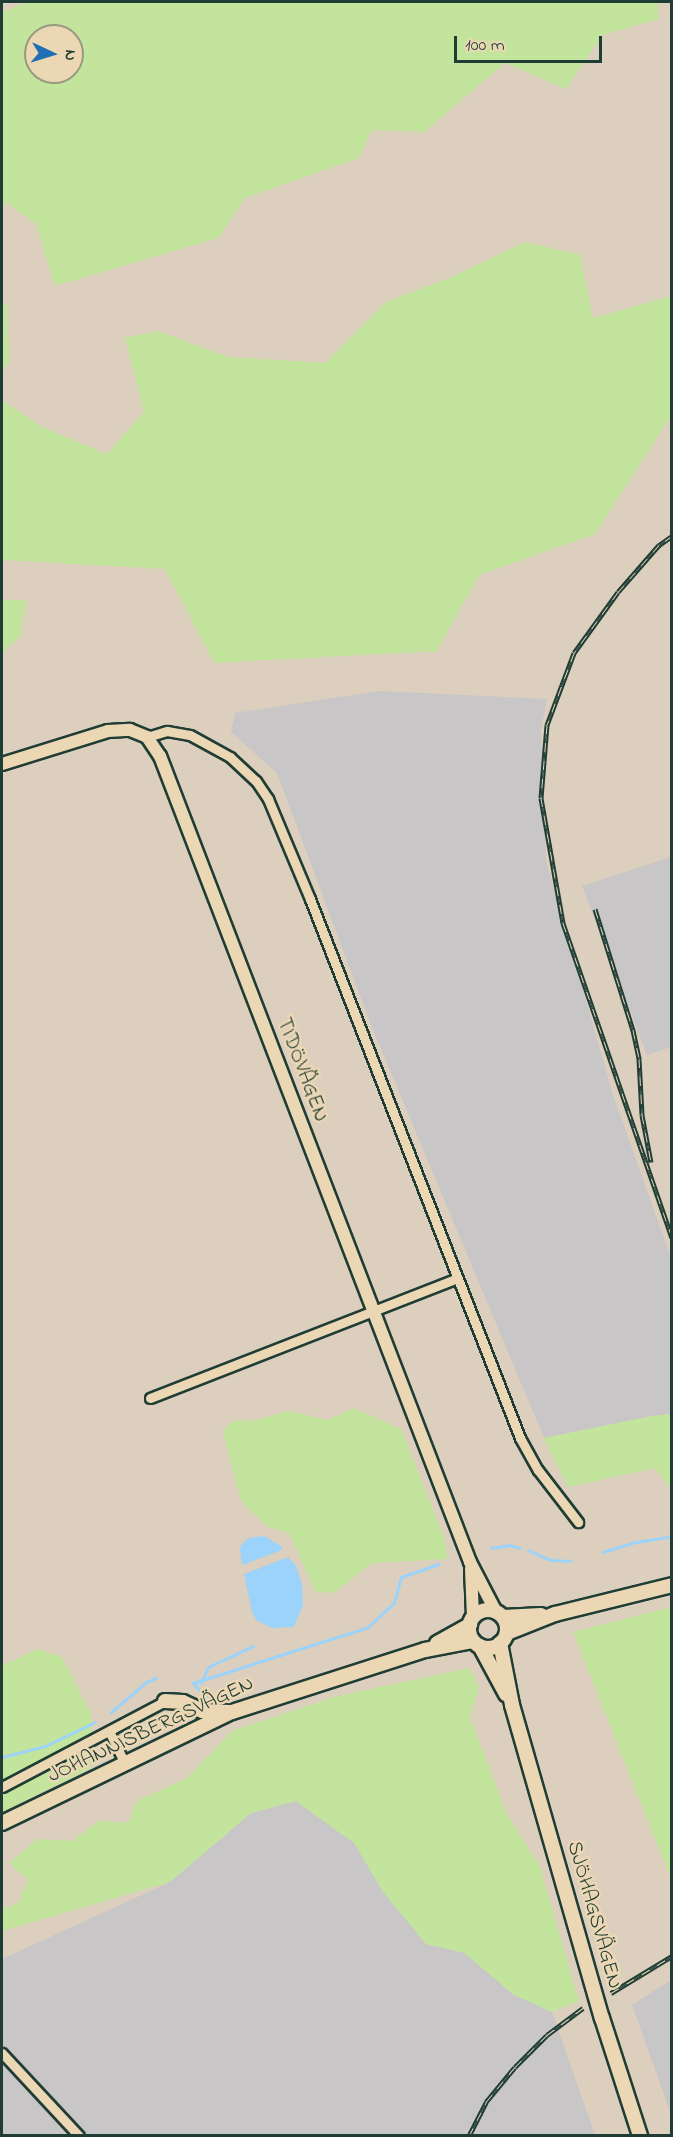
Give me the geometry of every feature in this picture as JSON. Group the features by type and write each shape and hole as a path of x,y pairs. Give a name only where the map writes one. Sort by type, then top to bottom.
{"main road":[{"path":"555,1614 500,1614 488,1610 471,1621 477,1643 488,1648 555,1614 672,1585"},
{"path":"500,1614 504,1638"},
{"name":"JOHANNISBERGSVÄGEN","path":"425,1650 471,1621"},
{"name":"SJÖHAGSVÄGEN","path":"504,1638 512,1705 602,2018 640,2136"},
{"name":"JOHANNISBERGSVÄGEN","path":"2,1823 124,1762 232,1712 425,1650 477,1643"},
{"name":"SJÖHAGSVÄGEN","path":"477,1643 512,1705"},
{"path":"165,1701 183,1702 202,1711 232,1712"}],"street":[{"path":"2,764 108,731 130,730 147,737 176,731 218,749 256,781 268,799 310,899 526,1451 578,1522"},
{"name":"TIDÖVÄGEN","path":"147,737 160,756 470,1562 500,1614"},
{"path":"150,1398 458,1278"},
{"name":"TIDÖVÄGEN","path":"470,1562 471,1621"},
{"path":"2,1787 165,1701"},
{"path":"109,1731 124,1762"},
{"path":"2,2053 79,2136"}],"shaded area":[{"path":"380,691 547,699 541,729 546,860 613,1095 671,1258 671,1414 544,1438 371,1025 277,773 231,732 235,713"},
{"path":"671,857 671,1047 647,1055 582,886"},
{"path":"296,1801 354,1843 426,1944 464,1952 552,2012 595,2135 2,2135 2,1959 170,1882 251,1813"},
{"path":"671,1980 671,2114 632,2005"}],"green space":[{"path":"27,2 657,2 659,19 603,35 566,89 505,63 424,132 372,130 359,158 245,198 218,238 55,286 36,224 7,203 2,204 2,12"},
{"path":"525,242 580,255 593,318 671,296 671,416 595,534 479,575 437,651 214,663 165,569 2,560 2,400 42,427 107,454 144,412 125,338 158,331 228,357 325,363 386,302 449,278"},
{"path":"2,304 7,304 9,362 2,374"},
{"path":"2,600 27,600 20,637 2,653"},
{"path":"354,1408 401,1429 445,1540 447,1559 372,1563 335,1592 316,1593 289,1533 268,1527 241,1501 223,1431 233,1421 256,1420 288,1411 328,1420"},
{"path":"671,1414 671,1489 655,1468 568,1487 544,1438 652,1416"},
{"path":"672,1607 671,1879 573,1632"},
{"path":"38,1649 62,1657 92,1716 91,1768 2,1812 2,1666"},
{"path":"469,1668 479,1687 470,1717 506,1812 540,1867 579,2001 552,2012 514,1995 464,1953 426,1944 383,1892 354,1843 296,1801 251,1813 170,1882 2,1931 2,1909 18,1903 28,1880 9,1863 37,1839 72,1841 99,1821 128,1823 137,1801 188,1777 232,1731 334,1697"}],"water":[{"path":"264,1536 281,1546 282,1550 242,1565 240,1548 242,1544 249,1538"},
{"path":"288,1557 296,1566 302,1584 303,1605 294,1627 272,1628 257,1621 252,1612 244,1574"}],"waterway":[{"path":"603,1552 636,1542 672,1536"},
{"path":"491,1548 509,1545 520,1548"},
{"path":"528,1550 550,1560 570,1561"},
{"path":"193,1683 368,1627 394,1603 401,1577 439,1564"},
{"path":"201,1683 208,1667 253,1646"},
{"path":"111,1712 146,1682 156,1678"},
{"path":"193,1683 209,1701"},
{"path":"2,1757 45,1746 95,1722"}],"railway":[{"path":"672,536 659,545 618,592 574,653 547,725 541,798 563,923 672,1238"},
{"path":"595,909 633,1030 639,1059 642,1115 651,1162"},
{"path":"611,1993 672,1956"},
{"path":"469,2136 486,2102 515,2067 547,2035 583,2008"}]}
